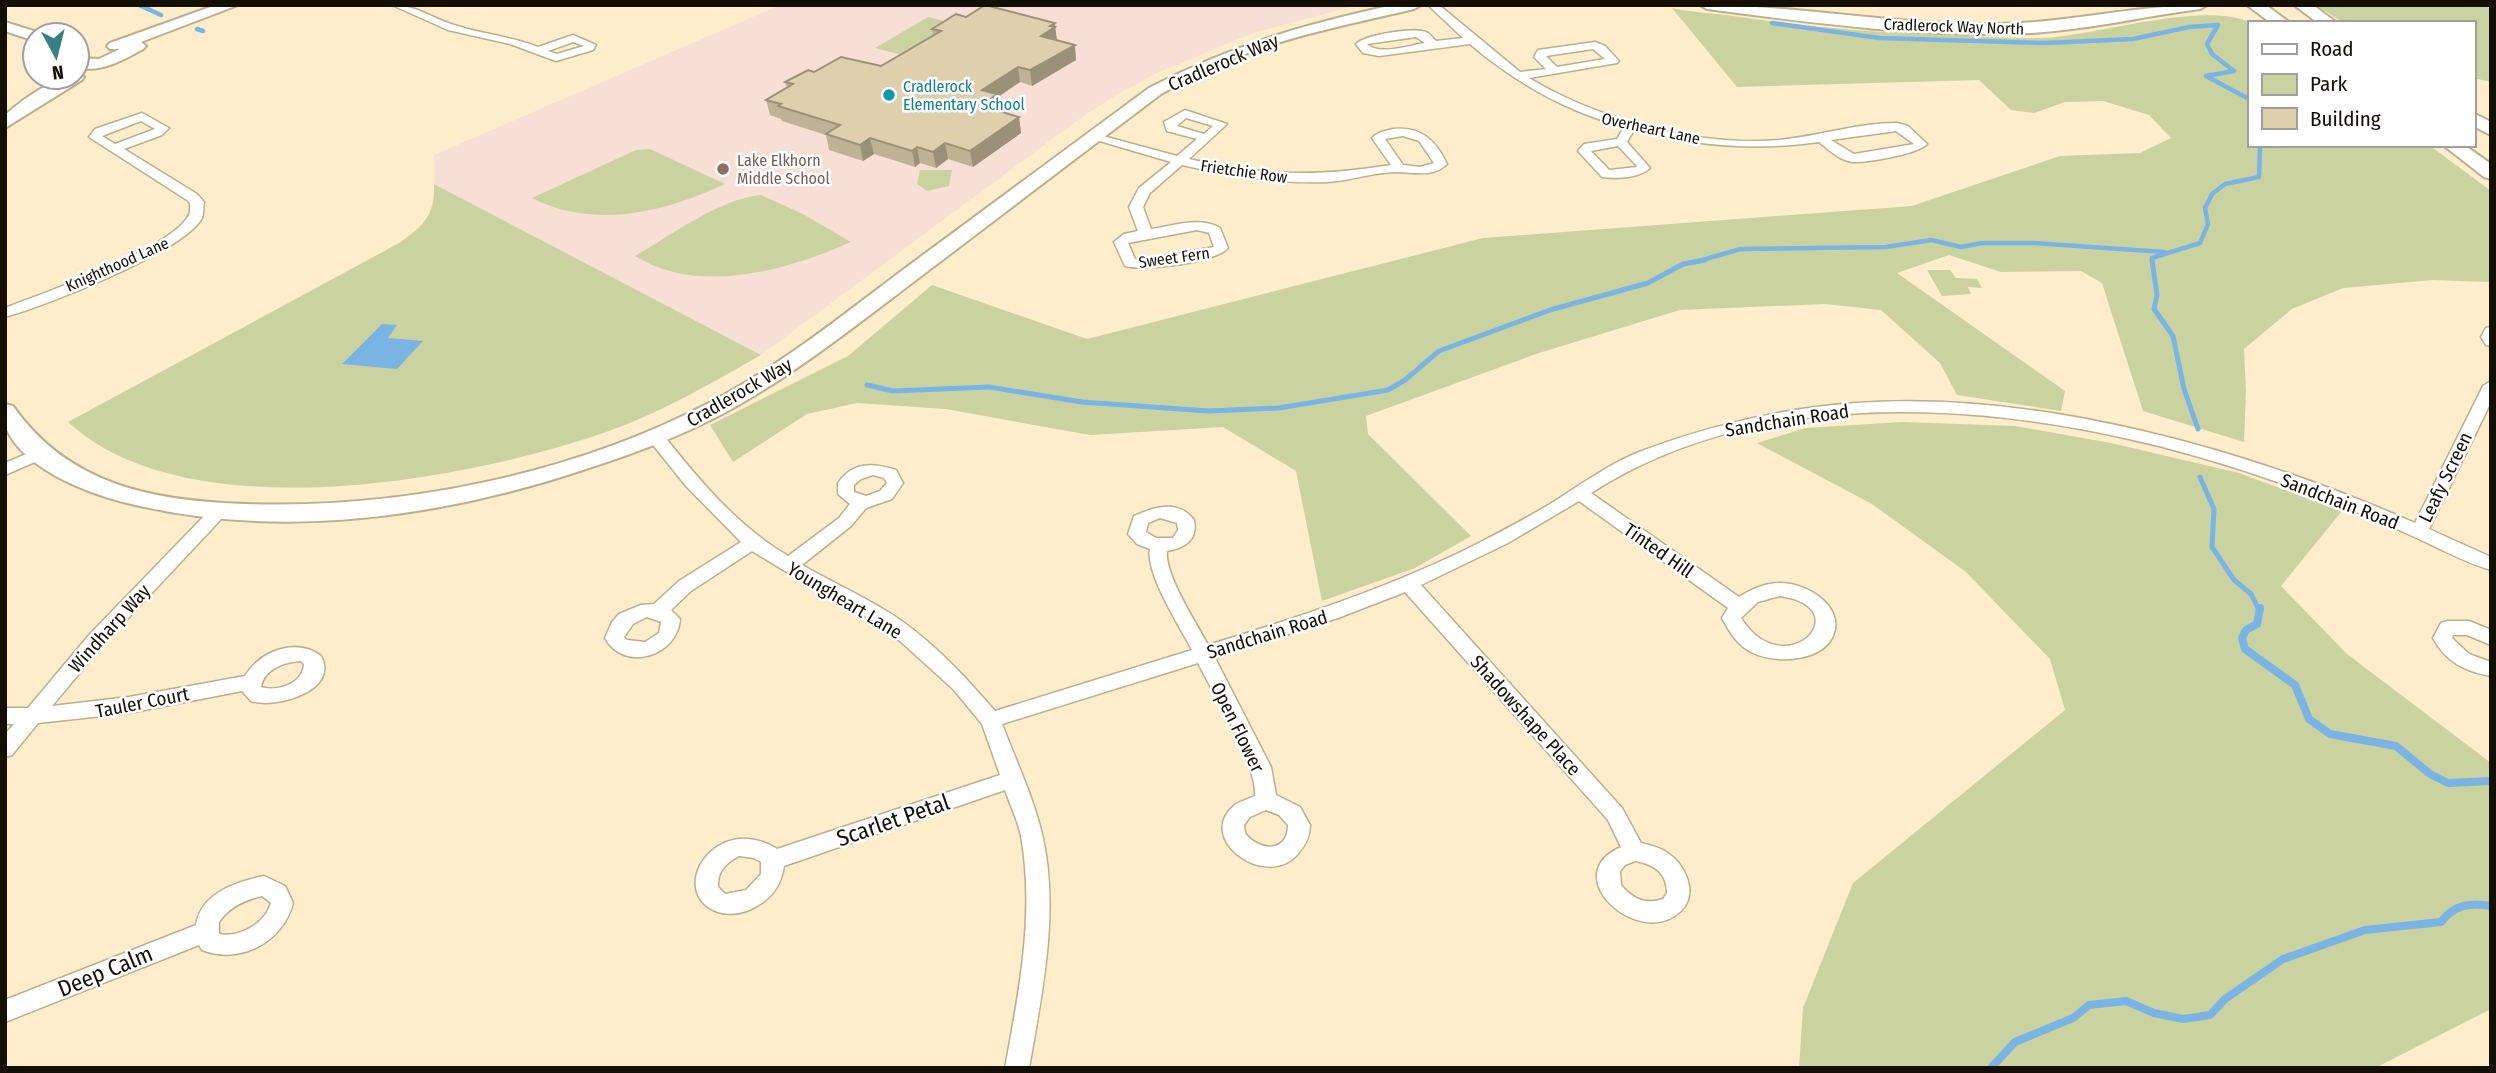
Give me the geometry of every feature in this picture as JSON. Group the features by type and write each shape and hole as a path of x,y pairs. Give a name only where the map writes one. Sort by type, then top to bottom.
{"main road":[{"path":"2255,5 2278,21"},
{"path":"2302,5 2326,21"},
{"path":"2475,119 2491,130"},
{"path":"2455,147 2491,173"}],"street":[{"path":"91,70 108,62 120,50 231,5"},
{"path":"397,5 452,28 513,41 537,51"},
{"name":"Cradlerock Way","path":"5,411 38,454 71,475 98,486 148,500 218,512 348,511 441,498 533,476 655,436 729,401 791,364 1155,91 1207,64 1250,47 1315,27 1414,5"},
{"name":"Overheart Lane","path":"1433,5 1469,41 1517,76 1582,112 1630,127 1736,144 1768,144 1892,127 1904,129 1921,144 1916,148 1853,158 1843,155 1821,138"},
{"name":"Cradlerock Way North","path":"1707,5 1870,23 1995,29 2080,24 2200,5"},
{"name":"Cradlerock Way North","path":"1829,5 1994,19 2062,14 2114,5"},
{"path":"1433,45 1424,35 1416,34 1366,40 1362,44 1367,51 1379,53 1469,41"},
{"path":"1517,76 1555,71 1613,61 1595,45 1539,53 1555,71"},
{"path":"91,50 96,48 120,50"},
{"path":"91,65 108,62"},
{"path":"5,123 48,92"},
{"path":"1621,142 1630,127"},
{"name":"Frietchie Row","path":"1092,137 1179,161 1237,173 1286,178 1327,177 1399,167 1412,171 1441,164 1416,132 1384,134 1379,141 1399,167"},
{"path":"1179,161 1206,138"},
{"name":"Knighthood Lane","path":"5,313 154,249 173,238 195,219 197,202 192,197 116,148"},
{"name":"Sweet Fern","path":"1146,234 1137,216 1138,198 1179,161"},
{"name":"Sweet Fern","path":"1197,226 1210,228 1215,231 1222,248 1213,253 1143,264 1130,263 1121,242 1129,237 1146,234 1197,226"},
{"path":"2491,331 2488,337 2491,342"},
{"name":"Leafy Screen","path":"2419,532 2491,386"},
{"name":"Sandchain Road","path":"990,720 1350,607 1471,556 1643,457 1742,424 1814,412 1941,408 2031,416 2156,440 2304,486 2491,564"},
{"name":"Youngheart Lane","path":"655,436 692,482 752,543 788,566 877,614 961,685 990,720 1031,834 1037,876 1035,965 1017,1068"},
{"path":"5,470 38,454"},
{"name":"Tinted Hill","path":"1580,494 1738,606"},
{"path":"788,566 845,522 861,502"},
{"name":"Windharp Way","path":"5,749 96,640 218,512"},
{"path":"658,611 685,586 752,543"},
{"name":"Open Flower","path":"1159,546 1157,556 1162,573 1261,767 1266,787 1265,802"},
{"name":"Shadowshape Place","path":"1409,583 1615,814 1634,851"},
{"path":"1769,590 1799,593 1824,613 1827,632 1795,654 1766,651 1742,635 1734,626 1731,618 1738,606 1769,590"},
{"path":"2491,638 2460,627 2448,628 2442,638 2453,654 2464,661 2491,669"},
{"name":"Tauler Court","path":"5,716 106,710 250,682"},
{"name":"Scarlet Petal","path":"773,860 1013,779"},
{"name":"Deep Calm","path":"5,1011 205,932"}],"shaded area":[{"name":"Lake Elkhorn Middle School","path":"780,5 1358,5 1253,33 1157,73 1118,94 1082,117 761,355 434,184 434,155"}],"green space":[{"path":"2316,5 2491,5 2491,82 2475,78 2475,21 2341,21"},
{"path":"1672,8 1840,29 2017,38 2065,36 2179,17 2231,17 2248,22 2248,147 2432,147 2491,191 2491,282 2433,280 2343,288 2292,309 2244,349 2244,442 2143,411 2102,283 2081,271 2001,272 1949,255 1897,273 2065,391 2061,411 1957,395 1940,363 1881,310 1825,304 1680,310 1539,353 1366,416 1368,434 1471,536 1415,568 1322,601 1296,471 1223,427 1090,435 946,409 857,403 807,414 733,462 710,425 848,356 932,285 1087,339 1483,238 1912,206 2060,156 2140,153 2171,138 2149,115 2103,101 2065,102 2034,113 2011,110 1979,80 1737,87"},
{"path":"928,17 960,25 906,56 875,48"},
{"path":"650,149 725,184 654,209 604,215 556,208 532,198 636,150"},
{"path":"920,170 952,170 949,186 927,191 917,184"},
{"path":"434,184 761,355 667,406 609,431 482,466 408,479 331,486 255,487 183,477 120,456 68,422 401,242 427,218 433,204"},
{"path":"761,195 803,214 851,242 800,262 715,277 687,275 660,268 635,256 713,210"},
{"path":"1927,270 1950,270 1956,278 1977,279 1982,288 1968,287 1971,294 1942,296"},
{"path":"1901,422 2015,426 2111,443 2239,473 2342,511 2281,586 2347,654 2491,763 2491,1009 2375,1068 1799,1068 1803,1008 1853,883 2065,710 2050,659 1966,572 1872,504 1757,443 1806,428"}],"water":[{"path":"382,324 397,325 388,338 423,341 397,369 342,364"}],"building":[{"name":"Cradlerock Elementary School","path":"985,5 1055,23 1050,26 1055,27 1041,36 1075,45 1030,70 1018,67 982,90 997,94 992,98 1007,102 995,110 1019,117 970,151 945,143 933,152 917,147 912,151 870,138 860,145 826,134 840,125 766,100 793,84 785,82 808,70 814,72 841,57 881,66 941,31 932,29 956,14 966,17"}],"waterway":[{"path":"139,5 161,15"},
{"path":"1772,23 1879,38 2044,43 2133,39 2189,27 2218,25 2207,44 2212,54 2234,71 2206,76 2248,98"},
{"path":"197,29 203,31"},
{"path":"2153,262 2152,258 2200,243 2208,224 2205,208 2212,194 2225,184 2259,177 2260,147"},
{"path":"1697,261 1741,249 1886,247 1931,240 1961,247 1982,243 2034,243 2164,252"},
{"path":"1697,261 1705,260"},
{"path":"2152,260 2157,295 2154,309 2173,336 2184,389 2198,429"},
{"path":"867,385 893,391 989,387 1082,402 1209,411 1279,408 1388,390 1405,380 1439,351 1550,310 1648,283 1683,264 1697,261"},
{"path":"2200,477 2214,509 2212,547 2234,580 2251,594 2259,610"},
{"path":"2260,608 2257,624 2246,630 2242,638 2245,649 2295,685 2309,719 2330,734 2396,746 2430,774 2448,783 2491,781"},
{"path":"1991,1068 2015,1042 2073,1018 2089,1005 2126,1001 2154,1013 2183,1019 2210,1015 2225,999 2283,959 2365,930 2441,922 2451,912 2463,906 2491,906"}],"place":[{"name":"Cradlerock Elementary School","path":"889,95"},
{"name":"Lake Elkhorn Middle School","path":"723,169"}]}
